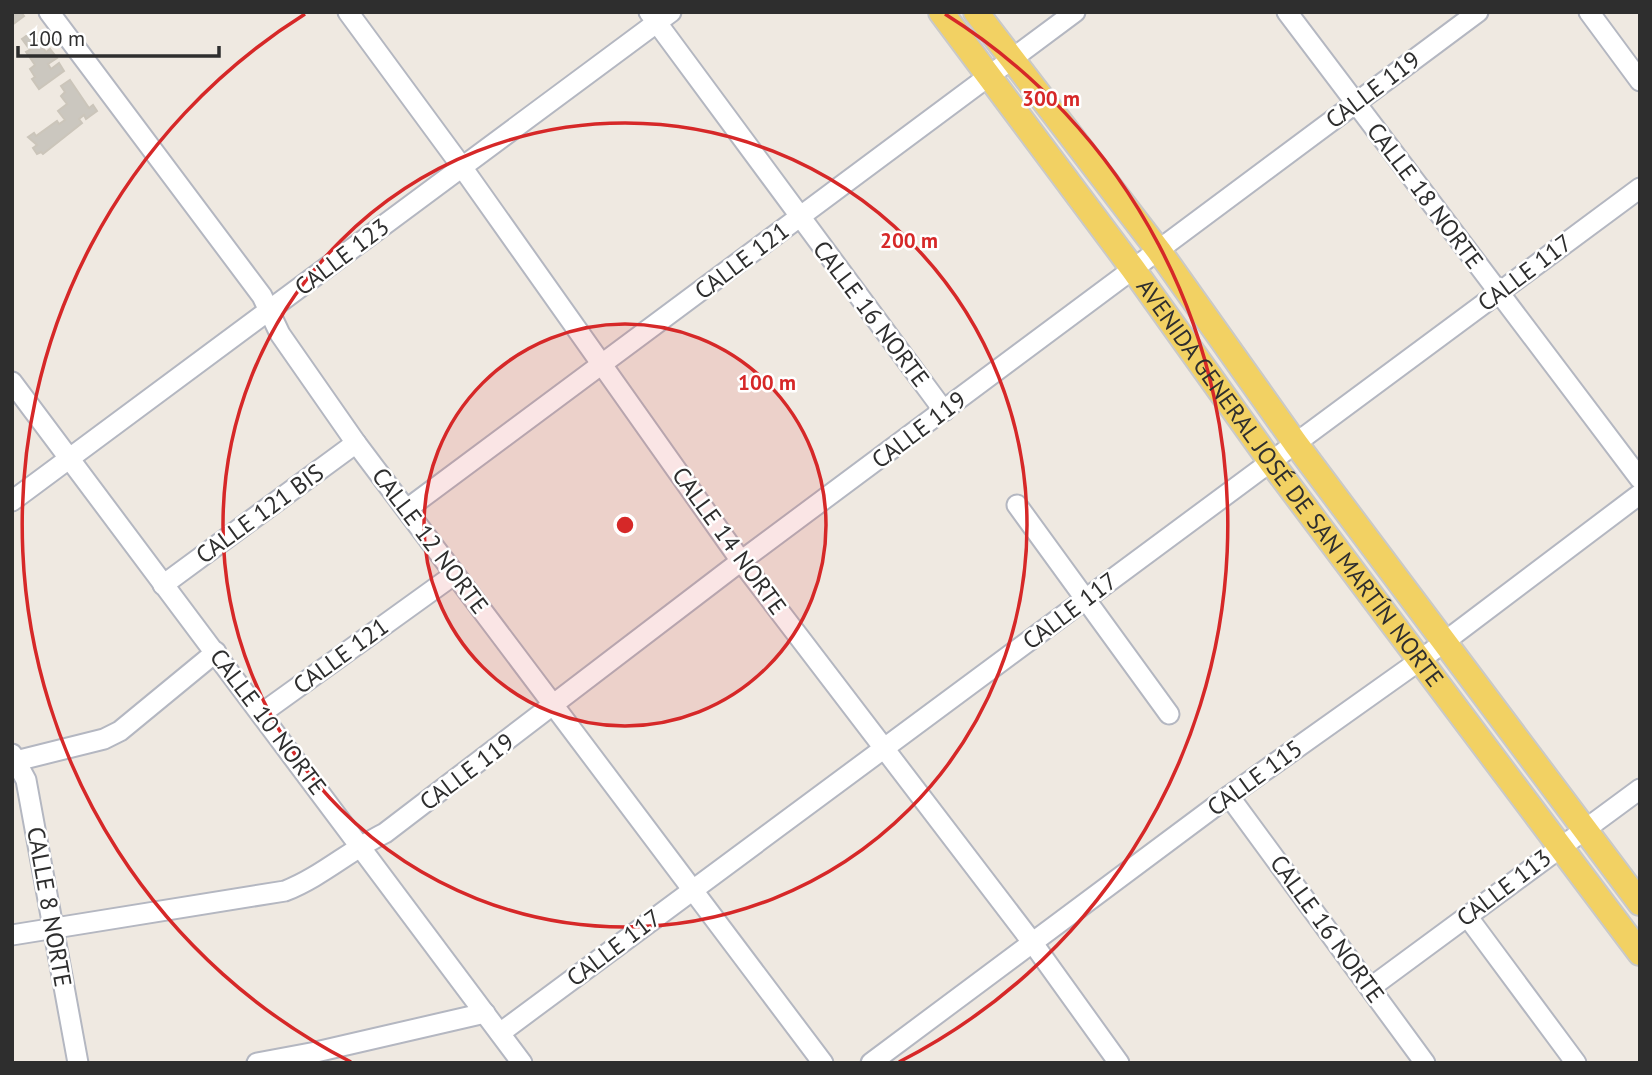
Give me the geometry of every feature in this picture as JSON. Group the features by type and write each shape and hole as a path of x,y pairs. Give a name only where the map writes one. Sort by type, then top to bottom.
{"main road":[{"name":"AVENIDA GENERAL JOSÉ DE SAN MARTÍN NORTE","path":"941,12 1133,269 1271,462 1640,953"},
{"name":"AVENIDA GENERAL JOSÉ DE SAN MARTÍN NORTE","path":"976,12 1159,251 1296,444 1640,903"}],"street":[{"name":"CALLE 12 NORTE","path":"49,12 262,296 280,334 356,443 823,1063"},
{"name":"CALLE 14 NORTE","path":"348,12 462,167 741,561 1032,942 1119,1063"},
{"name":"CALLE 121","path":"407,509 1075,12"},
{"name":"CALLE 18 NORTE","path":"1287,12 1497,294 1640,479"},
{"name":"CALLE 119","path":"12,935 285,891 303,884 360,846 385,833 554,707 741,561 1478,12"},
{"path":"1588,12 1640,81"},
{"name":"CALLE 123","path":"12,501 269,312 659,16"},
{"name":"CALLE 16 NORTE","path":"659,16 799,218 944,411"},
{"name":"CALLE 117","path":"500,1033 1640,188"},
{"name":"CALLE 10 NORTE","path":"12,382 500,1033 514,1060"},
{"name":"CALLE 121 BIS","path":"163,585 356,443"},
{"name":"CALLE 115","path":"871,1063 1229,796 1419,661 1640,494"},
{"path":"1017,505 1169,714"},
{"name":"CALLE 121","path":"262,713 455,574"},
{"path":"14,759 104,739 120,731 216,652"},
{"name":"CALLE 8 NORTE","path":"14,759 26,780 78,1063"},
{"name":"CALLE 113","path":"1370,988 1640,789"},
{"name":"CALLE 16 NORTE","path":"1229,796 1425,1063"},
{"path":"1467,916 1576,1063"},
{"path":"257,1063 309,1058 485,1013"}],"building":[{"path":"12,12 21,12 24,16 12,25"},
{"path":"32,32 46,52 50,49 57,58 48,64 51,69 59,63 64,71 39,89 32,79 35,77 30,69 35,65 26,52 30,50 22,39"},
{"path":"70,80 89,108 93,105 97,111 86,119 84,115 79,119 82,123 43,154 37,154 33,148 37,145 28,137 34,133 36,136 57,121 59,124 65,120 58,111 67,104 61,96 65,92 61,86"}]}
